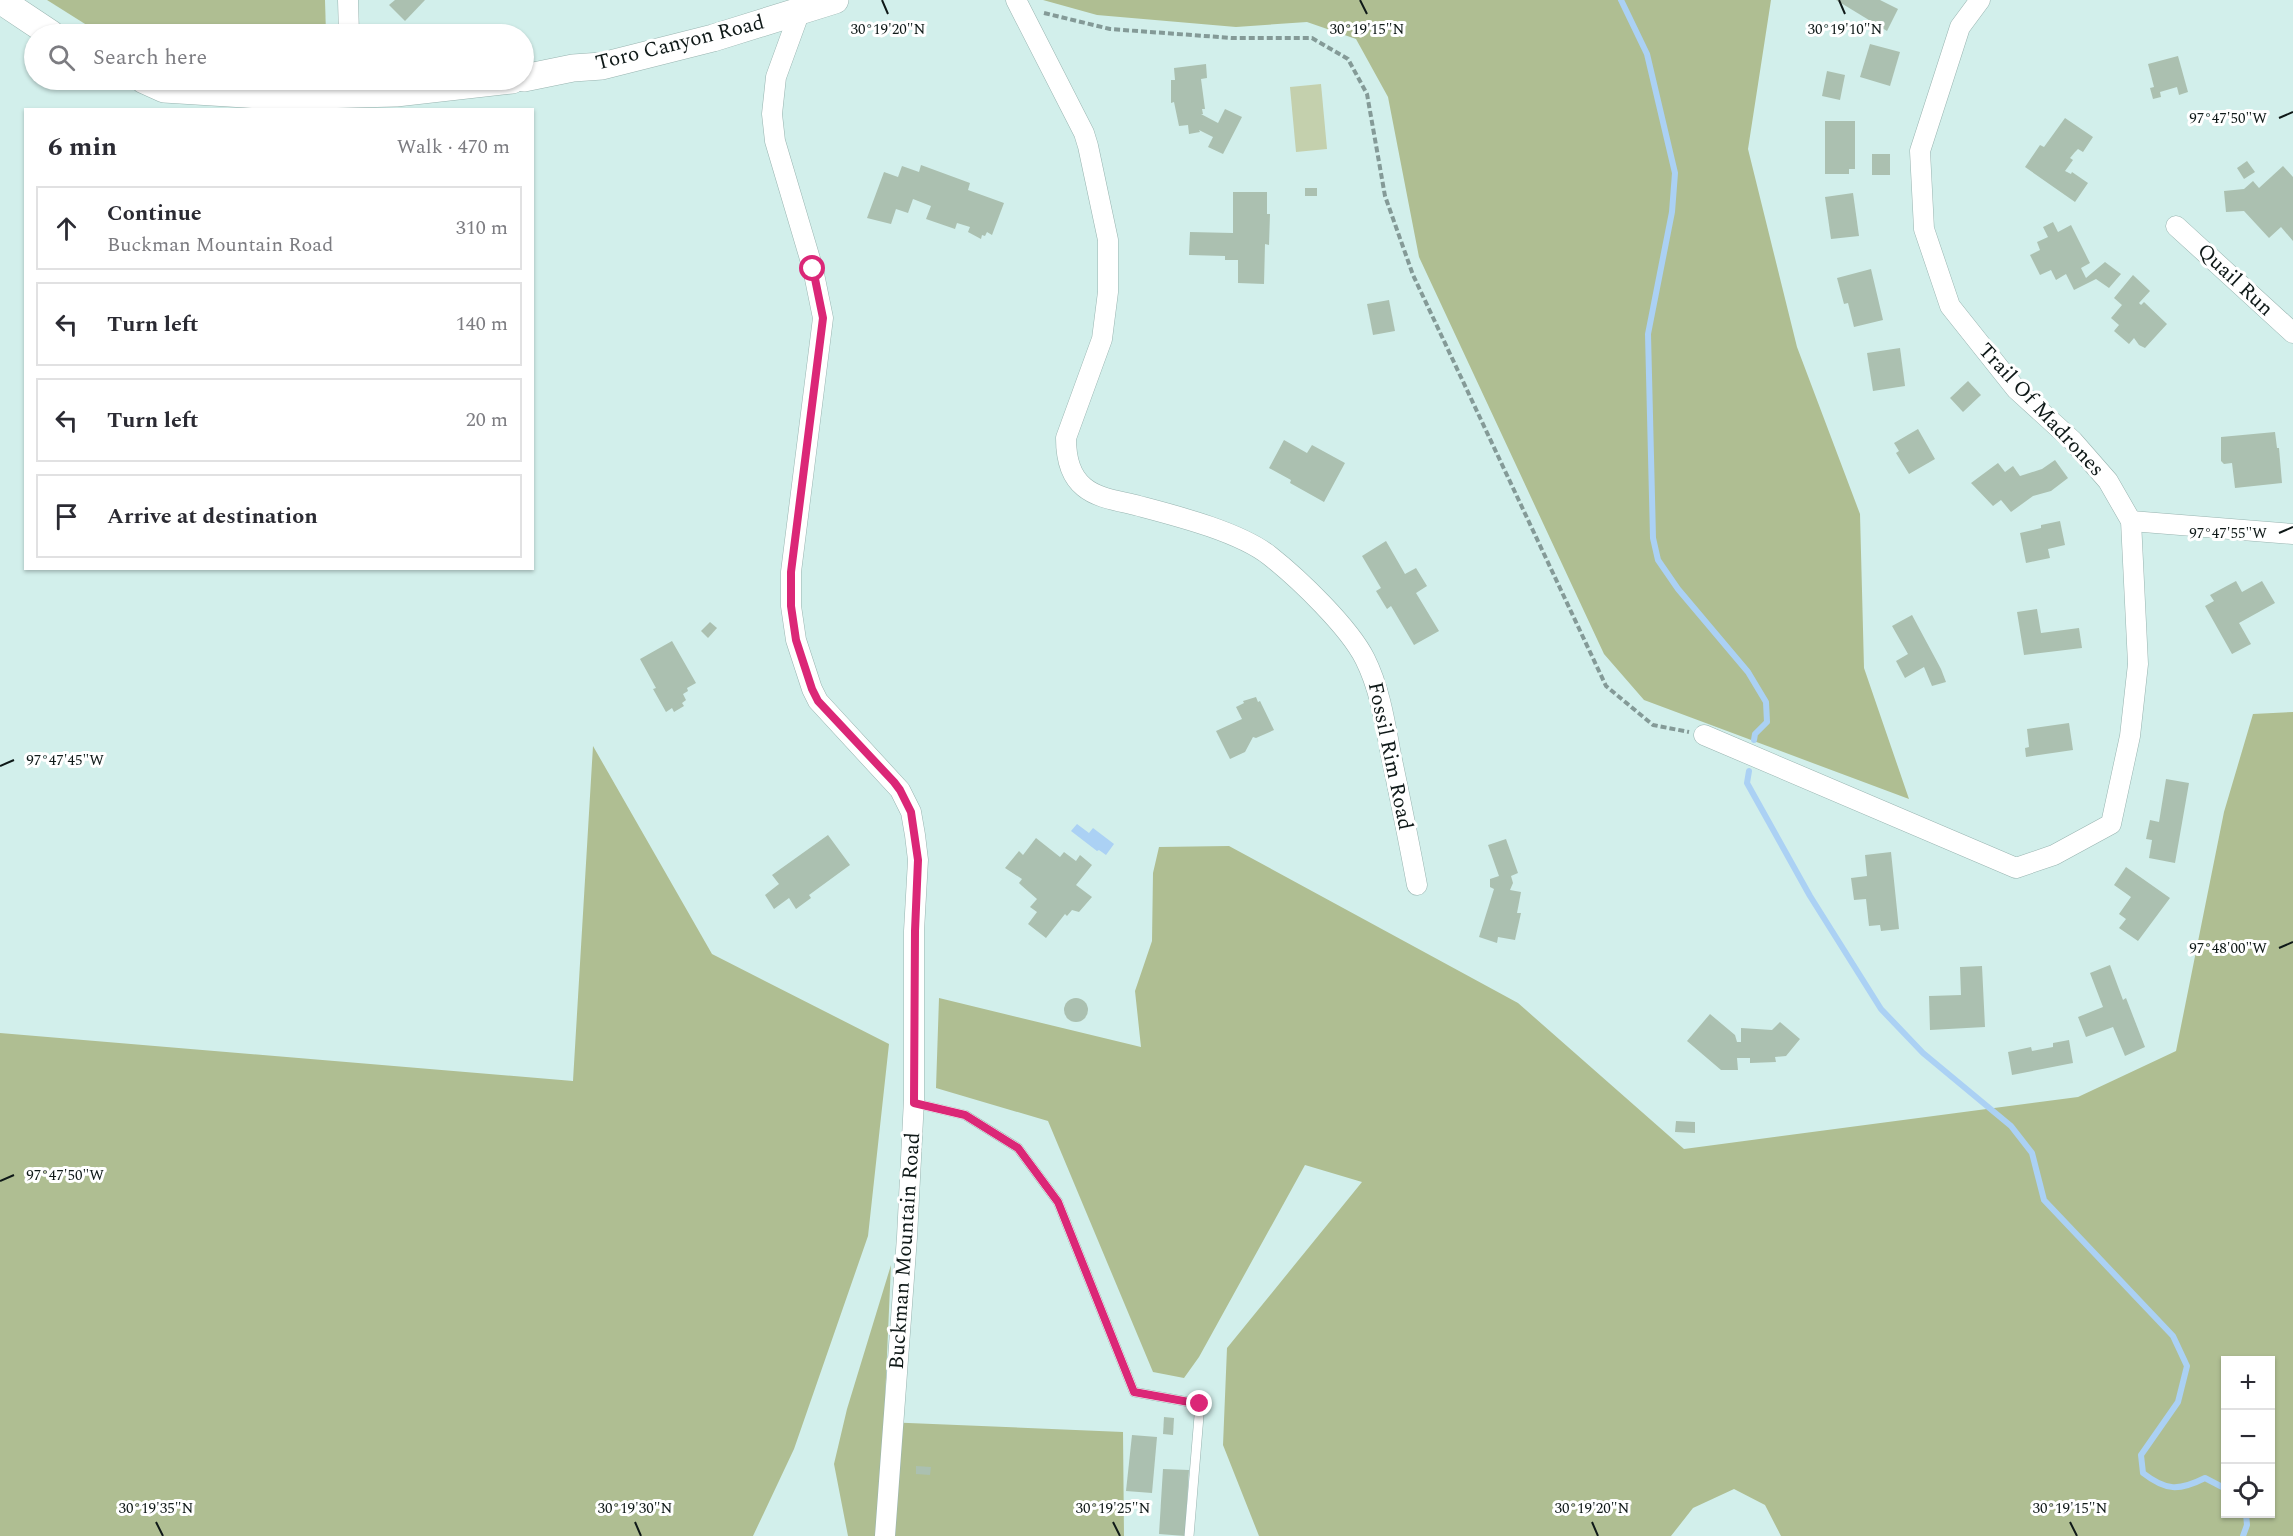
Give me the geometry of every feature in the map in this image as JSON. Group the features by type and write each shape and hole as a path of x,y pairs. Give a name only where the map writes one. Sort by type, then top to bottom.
{"street":[{"path":"0,0 36,24"},
{"path":"348,0 349,24"},
{"name":"Toro Canyon Road","path":"534,76 573,68 602,66 713,38 836,0"},
{"name":"Trail Of Madrones","path":"1704,735 2016,868 2054,855 2111,824 2130,736 2138,664 2131,521 2108,481 2073,441 2016,389 1950,306 1924,229 1920,151 1960,27 1980,0"},
{"name":"Fossil Rim Road","path":"1017,3 1084,133 1108,240 1108,292 1102,339 1066,438 1066,454 1070,468 1082,485 1094,495 1167,513 1236,537 1268,555 1348,633 1374,677 1382,706 1417,885"},
{"name":"Buckman Mountain Road","path":"800,10 776,76 772,114 775,141 813,269 823,318 791,572 791,606 796,640 804,670 818,701 900,790 911,812 918,860 915,931 914,1103 907,1237 885,1536"},
{"path":"180,90 277,96 332,90"},
{"name":"Quail Run","path":"2176,226 2293,333"},
{"path":"2131,521 2293,534"}],"lane":[{"path":"914,1103 965,1115 1018,1148 1058,1202 1134,1392 1200,1404 1189,1536"}],"path":[{"path":"1017,3 1110,29 1232,39 1312,38 1348,59 1367,94 1385,196 1413,275 1606,686 1653,725 1704,735"}],"green space":[{"path":"47,0 325,0 326,24 85,24"},
{"path":"1043,0 1771,0 1748,149 1797,347 1860,514 1864,668 1909,799 1644,700 1604,654 1419,257 1388,97 1356,39 1307,22 1236,27 1097,15"},
{"path":"1321,84 1327,149 1296,152 1290,87"},
{"path":"2293,712 2293,1536 1781,1536 1765,1505 1734,1489 1693,1508 1671,1536 1259,1536 1223,1445 1227,1348 1362,1182 1305,1165 1199,1357 1184,1378 1153,1372 1048,1121 936,1088 939,998 1141,1047 1135,991 1152,941 1153,873 1159,847 1229,846 1518,1003 1684,1149 2078,1097 2176,1051 2224,812 2253,714"},
{"path":"593,746 712,954 889,1044 868,1236 794,1449 753,1536 0,1536 0,1033 573,1081"},
{"path":"891,1265 884,1422 1123,1432 1124,1536 848,1536 834,1464 847,1409"}],"water":[{"path":"1077,824 1089,833 1093,828 1114,844 1106,855 1071,831"}],"building":[{"path":"395,0 425,0 405,21 389,5"},
{"path":"1836,0 1880,0 1898,9 1887,31"},
{"path":"1870,44 1900,52 1890,86 1860,77"},
{"path":"2178,56 2188,92 2179,95 2177,87 2160,92 2161,97 2153,99 2150,88 2154,87 2148,64"},
{"path":"1206,64 1207,78 1201,79 1205,109 1202,109 1203,114 1201,114 1218,123 1225,109 1242,117 1223,154 1208,147 1213,137 1199,130 1200,132 1189,134 1188,125 1179,126 1174,102 1171,103 1171,80 1175,80 1174,68"},
{"path":"1827,71 1845,75 1840,100 1822,96"},
{"path":"2065,118 2093,137 2083,152 2078,149 2070,158 2073,160 2065,171 2071,174 2072,172 2088,183 2075,202 2025,167 2040,145 2044,147"},
{"path":"1825,121 1855,121 1855,169 1849,169 1849,174 1825,174"},
{"path":"1872,154 1890,154 1890,175 1872,175"},
{"path":"2247,161 2255,172 2244,179 2237,168"},
{"path":"921,165 970,183 968,190 1004,203 992,235 987,232 985,236 982,235 981,239 968,232 970,227 957,223 955,229 926,219 931,206 913,199 908,213 896,209 891,224 867,218 884,172 898,177 902,166 919,172"},
{"path":"2283,166 2293,177 2293,241 2281,227 2269,238 2244,211 2226,212 2224,191 2244,189 2253,181 2259,188"},
{"path":"1305,188 1317,188 1317,196 1305,196"},
{"path":"1233,192 1267,192 1267,214 1270,214 1269,245 1265,244 1264,284 1238,283 1238,260 1225,260 1225,256 1189,255 1190,232 1233,233"},
{"path":"1853,193 1859,236 1831,239 1825,197"},
{"path":"2053,222 2058,232 2071,225 2090,263 2081,268 2086,278 2105,262 2121,274 2109,288 2096,279 2074,290 2066,274 2056,280 2051,270 2040,275 2030,255 2040,250 2037,242 2048,237 2043,227"},
{"path":"1871,269 1883,320 1854,327 1848,303 1844,304 1837,278"},
{"path":"2133,275 2150,291 2139,303 2141,305 2144,302 2167,324 2145,348 2139,345 2134,338 2129,344 2114,331 2119,325 2111,318 2122,305 2114,298"},
{"path":"1389,300 1395,331 1373,335 1367,304"},
{"path":"1900,348 1905,386 1873,391 1867,353"},
{"path":"1968,381 1981,395 1963,412 1950,398"},
{"path":"1918,429 1935,459 1909,474 1896,453 1899,451 1894,443"},
{"path":"2275,432 2282,483 2235,488 2232,463 2224,464 2221,461 2221,437"},
{"path":"1284,440 1307,453 1312,445 1345,463 1324,502 1269,468"},
{"path":"2055,460 2068,478 2051,491 2033,496 2011,512 2001,500 1993,506 1971,483 1998,463 2005,472 2013,466 2020,476 2042,469"},
{"path":"2060,521 2065,545 2048,549 2050,558 2026,563 2020,533"},
{"path":"1386,541 1405,574 1416,568 1427,586 1416,593 1439,631 1414,645 1391,606 1387,609 1376,591 1381,588 1362,556"},
{"path":"2236,581 2242,592 2262,581 2275,603 2239,623 2251,644 2232,654 2205,606 2214,601 2210,595"},
{"path":"2037,609 2041,633 2079,628 2082,648 2024,655 2017,612"},
{"path":"1912,615 1946,682 1932,686 1924,667 1905,678 1896,661 1908,654 1892,626"},
{"path":"710,622 717,628 708,638 701,631"},
{"path":"672,641 696,683 687,688 688,691 683,694 686,700 682,703 684,706 674,712 672,708 666,712 640,659"},
{"path":"1256,697 1274,730 1256,738 1253,737 1245,752 1230,759 1216,731 1242,719 1236,707 1244,703 1243,701"},
{"path":"2069,723 2073,750 2026,757 2025,748 2029,747 2027,729"},
{"path":"2166,779 2189,783 2175,863 2149,858 2152,840 2146,839 2150,820 2159,822"},
{"path":"828,835 850,865 809,895 811,898 796,909 789,898 774,909 765,895 779,884 772,875"},
{"path":"1036,838 1060,857 1064,852 1076,861 1080,855 1092,865 1076,885 1092,897 1079,912 1072,910 1067,916 1065,914 1046,938 1028,924 1037,912 1030,907 1037,899 1019,883 1022,879 1005,868 1019,851 1023,855"},
{"path":"1506,839 1518,873 1511,876 1513,883 1510,890 1521,892 1517,913 1521,913 1515,940 1498,937 1497,943 1479,937 1494,889 1490,887 1490,879 1499,876 1488,845"},
{"path":"1891,852 1899,929 1881,931 1880,925 1869,926 1866,899 1854,900 1851,878 1867,876 1865,855"},
{"path":"2126,867 2170,898 2138,941 2119,928 2126,919 2119,914 2131,897 2114,885"},
{"path":"2110,965 2145,1047 2125,1056 2113,1027 2086,1037 2078,1017 2103,1007 2090,973"},
{"path":"1982,966 1985,1027 1930,1030 1929,996 1961,995 1960,967"},
{"path":"1076,998 1081,999 1087,1005 1087,1015 1081,1021 1076,1022 1071,1021 1065,1015 1064,1010 1065,1005 1071,999"},
{"path":"1710,1014 1735,1035 1737,1042 1741,1042 1741,1028 1772,1030 1780,1022 1800,1039 1786,1056 1775,1057 1776,1062 1750,1063 1750,1058 1737,1058 1738,1070 1721,1070 1687,1041"},
{"path":"2069,1040 2073,1063 2012,1075 2008,1052 2031,1047 2032,1051 2053,1047 2053,1043"},
{"path":"1676,1121 1695,1122 1695,1133 1675,1132"},
{"path":"1164,1417 1174,1418 1173,1435 1163,1434"},
{"path":"1132,1435 1157,1437 1152,1493 1126,1491"},
{"path":"916,1466 931,1467 930,1475 916,1474"},
{"path":"1163,1469 1189,1470 1185,1536 1159,1534"}],"waterway":[{"path":"1621,0 1647,54 1675,173 1672,212 1648,334 1653,538 1658,560 1678,589 1748,672 1766,702 1767,722 1755,734 1754,740"},
{"path":"1749,771 1747,783 1810,896 1881,1009 1923,1053 2011,1126 2032,1153 2044,1200 2173,1336 2187,1366 2178,1402 2141,1455 2143,1473 2166,1486 2180,1487 2205,1478 2221,1486"},
{"path":"2243,1536 2247,1525 2246,1518"}],"route":[{"path":"813,269 823,318 791,572 791,606 796,640 804,670 818,701 894,782 911,812 918,860 915,931 914,1103 965,1115 1018,1148 1058,1202 1134,1392 1200,1404"}]}
